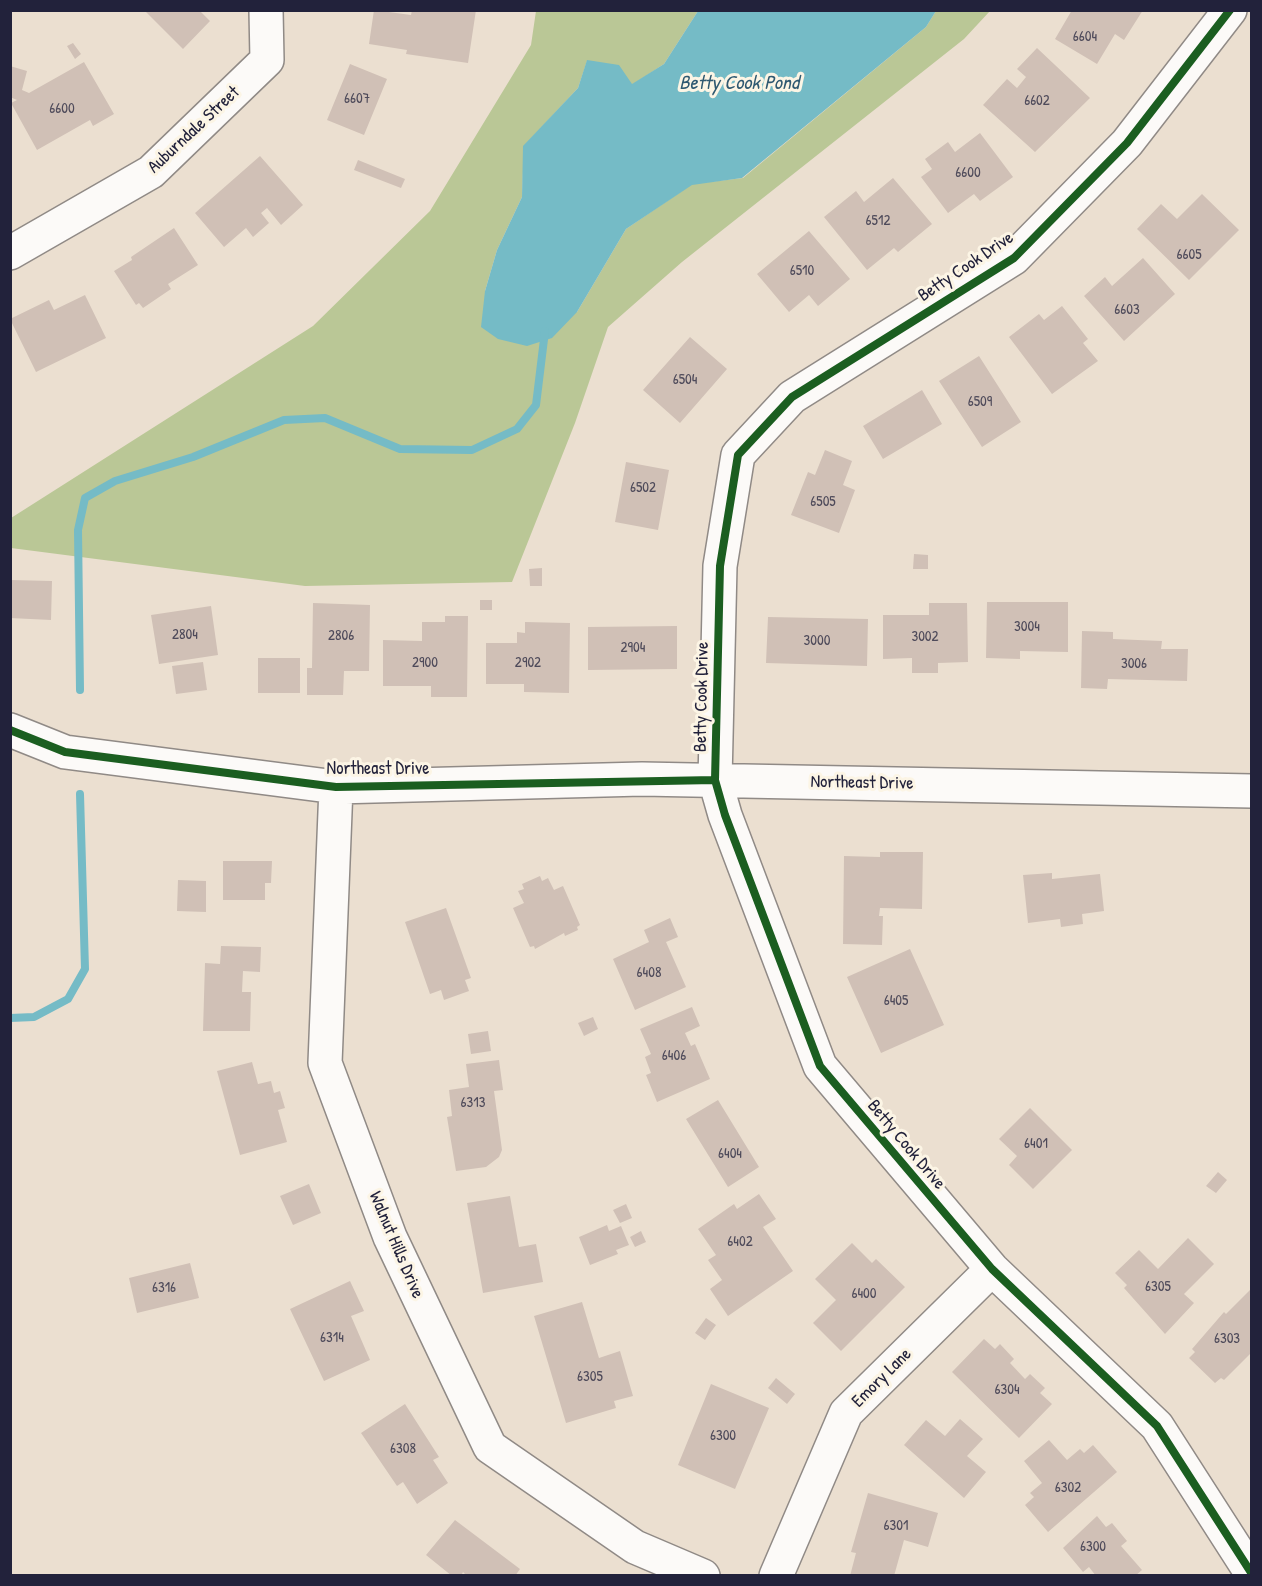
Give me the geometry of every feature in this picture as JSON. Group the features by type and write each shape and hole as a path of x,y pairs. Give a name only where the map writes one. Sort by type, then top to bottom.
{"street":[{"name":"Auburndale Street","path":"10,253 151,172 267,60 266,10"},
{"name":"Betty Cook Drive","path":"1230,10 1127,143 1014,258 792,397 738,455 720,566 715,780 724,815 820,1066 992,1269 1157,1426 1251,1574"},
{"name":"Northeast Drive","path":"10,730 65,752 336,787 715,780 1251,791"},
{"name":"Walnut Hills Drive","path":"336,787 324,1063 390,1237 490,1447 635,1547 703,1575"},
{"name":"Emory Lane","path":"776,1575 846,1413 992,1269"}],"green space":[{"path":"536,11 698,11 664,64 632,85 587,61 578,88 524,146 522,197 497,250 485,291 577,312 626,229 692,184 743,178 926,27 936,11 990,11 964,39 682,262 608,327 575,423 512,582 305,586 11,548 11,518 313,326 430,211 531,45"}],"water":[{"name":"Betty Cook Pond","path":"698,11 936,11 926,27 742,178 692,185 626,229 577,312 552,338 527,346 498,339 481,327 485,291 497,250 522,197 523,146 578,88 587,60 619,65 632,84 664,64"}],"building":[{"path":"144,10 199,10 210,21 183,49"},
{"path":"374,10 411,15 412,10 476,10 468,63 406,54 407,50 369,44"},
{"path":"1072,10 1143,10 1124,40 1115,34 1097,64 1055,39"},
{"path":"73,43 81,54 75,59 67,46"},
{"path":"1037,48 1090,98 1035,152 983,105 1007,79 1017,88 1026,77 1017,69"},
{"path":"84,62 114,114 93,126 90,120 37,150 11,103 17,100 10,97 10,66 27,71 22,90 29,93"},
{"path":"350,64 387,79 364,135 327,120"},
{"path":"980,133 1013,177 980,201 974,194 948,213 921,177 932,169 925,159 948,142 955,152"},
{"path":"260,156 303,205 281,225 267,208 261,213 269,223 253,237 246,228 224,247 195,213"},
{"path":"358,160 405,179 401,188 354,170"},
{"path":"893,178 932,224 898,252 894,248 867,270 824,217 856,191 864,202"},
{"path":"1202,194 1239,230 1189,280 1137,229 1161,204 1177,219"},
{"path":"174,228 198,265 168,284 171,289 143,308 139,303 136,305 114,271"},
{"path":"809,231 850,279 818,306 809,295 789,312 757,274"},
{"path":"1143,258 1175,294 1124,341 1084,296 1105,277 1112,286"},
{"path":"85,295 106,338 36,372 10,319 49,300 54,310"},
{"path":"1062,306 1088,339 1083,343 1098,361 1052,394 1009,337 1039,314 1044,320"},
{"path":"690,337 727,369 680,423 643,390"},
{"path":"979,356 1021,422 982,447 939,381"},
{"path":"922,390 942,424 883,459 863,426"},
{"path":"825,450 852,461 843,485 855,490 839,533 791,515 808,472 815,475"},
{"path":"626,462 669,470 658,530 615,522"},
{"path":"914,554 928,555 928,569 913,569"},
{"path":"542,568 542,586 530,586 529,569"},
{"path":"10,580 52,581 51,620 10,618"},
{"path":"480,600 492,600 492,610 480,610"},
{"path":"987,602 1068,602 1068,652 1020,651 1020,659 986,658"},
{"path":"313,603 370,605 369,671 344,671 343,695 307,695 307,668 312,668"},
{"path":"929,603 967,603 968,662 938,663 938,673 912,673 912,658 883,659 883,615 929,615"},
{"path":"211,606 218,655 159,664 151,615"},
{"path":"445,616 468,616 467,697 431,697 431,686 383,686 383,640 422,641 422,622 445,622"},
{"path":"768,617 868,619 867,666 766,663"},
{"path":"525,622 570,623 569,693 524,692 524,684 486,684 486,643 517,643 517,632 525,633"},
{"path":"677,626 677,669 588,670 588,627"},
{"path":"1082,631 1113,632 1113,639 1162,641 1161,649 1188,649 1187,681 1108,679 1107,689 1081,688"},
{"path":"258,658 300,658 300,693 258,693"},
{"path":"203,662 207,690 176,694 172,666"},
{"path":"880,852 923,852 922,909 880,908 879,916 883,916 882,945 843,944 844,856 880,857"},
{"path":"223,861 272,861 271,883 265,883 265,900 223,900"},
{"path":"1052,873 1052,879 1100,874 1104,911 1082,914 1083,924 1061,927 1060,919 1028,923 1023,875"},
{"path":"540,876 542,881 548,878 554,890 563,886 580,925 577,927 578,930 565,936 564,933 535,949 534,946 530,947 513,908 524,903 518,891 524,889 522,884"},
{"path":"178,880 206,881 206,912 177,911"},
{"path":"446,908 471,978 465,980 469,991 444,1000 441,990 430,994 405,922"},
{"path":"670,918 678,937 666,942 686,987 635,1010 613,959 649,942 644,930"},
{"path":"221,946 261,947 260,972 243,971 242,992 251,992 250,1031 203,1031 205,963 220,964"},
{"path":"910,949 944,1025 881,1053 847,977"},
{"path":"692,1007 700,1026 685,1033 691,1046 695,1044 710,1079 657,1102 646,1075 651,1073 645,1057 651,1054 640,1029"},
{"path":"593,1017 598,1029 584,1036 578,1023"},
{"path":"488,1031 491,1051 471,1054 468,1034"},
{"path":"499,1060 503,1090 494,1091 502,1150 499,1157 486,1167 456,1171 447,1117 452,1116 449,1090 469,1087 466,1064"},
{"path":"252,1062 258,1084 271,1081 274,1093 280,1091 285,1108 278,1110 287,1142 240,1155 217,1071"},
{"path":"718,1100 759,1167 728,1187 686,1119"},
{"path":"1030,1108 1072,1150 1033,1189 1009,1165 1017,1156 999,1139"},
{"path":"1218,1172 1227,1180 1216,1193 1206,1186"},
{"path":"309,1184 321,1213 293,1225 280,1196"},
{"path":"759,1194 776,1219 763,1227 793,1271 728,1316 710,1289 722,1280 708,1260 716,1255 698,1229 734,1204 737,1209"},
{"path":"510,1196 519,1247 536,1244 543,1282 483,1293 467,1203"},
{"path":"626,1204 632,1218 620,1223 613,1210"},
{"path":"607,1225 609,1231 621,1226 629,1245 616,1250 618,1254 590,1265 579,1237"},
{"path":"641,1231 646,1242 635,1247 630,1237"},
{"path":"1188,1238 1214,1264 1184,1294 1194,1303 1165,1334 1124,1288 1127,1285 1115,1273 1139,1250 1158,1269"},
{"path":"852,1243 872,1263 876,1259 905,1287 841,1351 813,1323 836,1300 815,1279"},
{"path":"190,1263 199,1298 137,1313 129,1278"},
{"path":"350,1281 364,1311 351,1316 370,1360 324,1381 290,1309"},
{"path":"1252,1288 1252,1352 1224,1380 1221,1378 1215,1383 1189,1358 1195,1352 1192,1349 1224,1312 1226,1314"},
{"path":"582,1302 599,1358 620,1351 633,1396 614,1401 616,1408 566,1423 534,1316"},
{"path":"706,1318 716,1325 705,1340 695,1333"},
{"path":"984,1339 995,1349 1000,1344 1014,1359 1010,1363 1025,1379 1030,1374 1045,1388 1040,1393 1052,1404 1019,1438 952,1372"},
{"path":"776,1378 795,1394 787,1404 768,1388"},
{"path":"711,1384 769,1408 735,1489 678,1465"},
{"path":"405,1404 439,1457 433,1460 448,1483 417,1504 403,1482 397,1486 361,1433"},
{"path":"960,1419 983,1439 967,1456 986,1472 964,1498 904,1445 926,1420 945,1436"},
{"path":"1049,1440 1067,1460 1080,1449 1084,1453 1093,1445 1117,1472 1048,1532 1025,1505 1034,1497 1030,1493 1042,1483 1024,1461"},
{"path":"868,1493 938,1513 928,1547 904,1540 894,1576 850,1576 856,1553 851,1552"},
{"path":"1097,1516 1106,1527 1112,1523 1127,1541 1121,1546 1142,1570 1135,1576 1096,1576 1089,1567 1083,1572 1063,1548"},
{"path":"455,1520 520,1569 515,1576 467,1576 463,1572 461,1576 452,1576 426,1555"}],"waterway":[{"path":"80,690 78,530 85,498 115,481 193,457 284,420 325,418 400,449 472,450 517,429 536,405 545,331"},
{"path":"10,1018 34,1017 68,999 85,969 80,794"}],"cycle path":[{"path":"1230,10 1127,143 1014,258 792,397 738,455 720,566 715,780 725,815 820,1066 992,1269 1157,1426 1252,1574"},
{"path":"10,730 65,752 336,787 715,780"}]}
